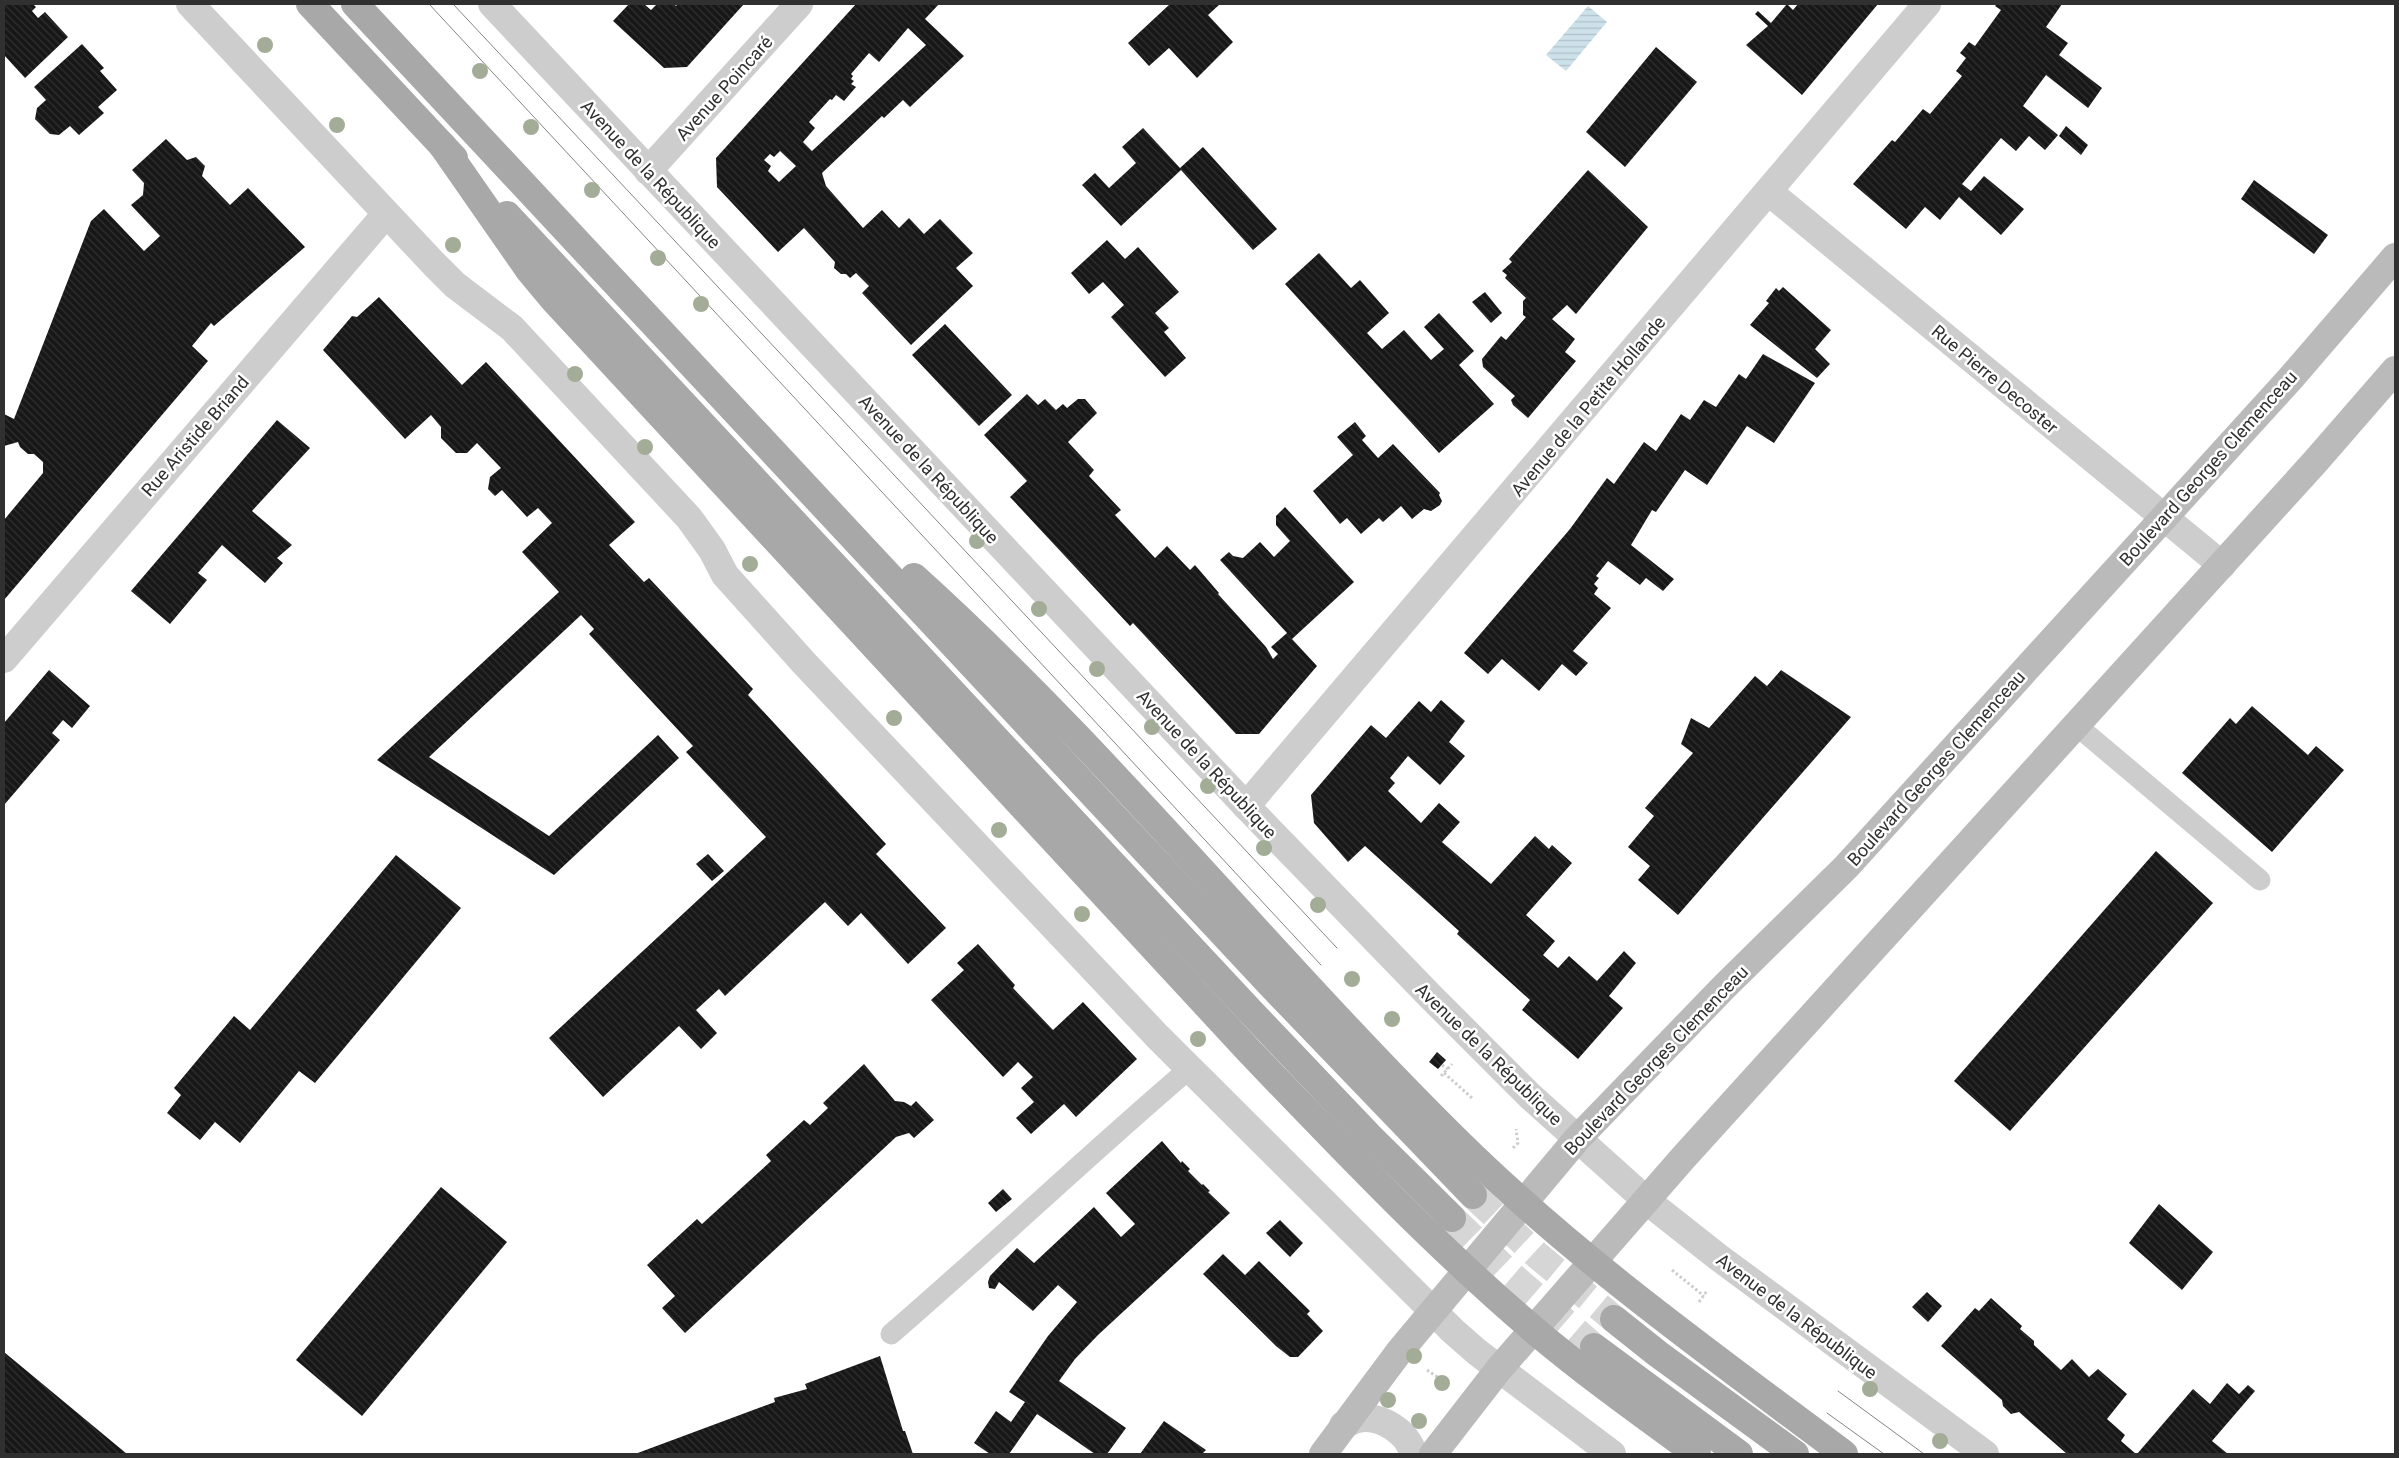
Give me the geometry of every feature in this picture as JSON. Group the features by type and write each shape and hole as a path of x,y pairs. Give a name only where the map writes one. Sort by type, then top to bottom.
{"main road":[{"path":"310,4 1251,1012 1452,1218"},
{"path":"356,4 1278,992 1473,1195"},
{"path":"378,4 503,161"},
{"path":"442,145 529,270 554,300 1250,1052 1412,1219 1467,1270 1533,1329 1697,1454"},
{"name":"Boulevard Georges Clemenceau","path":"1433,1312 1578,1139 1724,988 1846,867 2290,379 2395,257"},
{"path":"1433,1454 1473,1400 1533,1329 2222,565 2395,370"},
{"path":"806,485 877,544 960,620 1074,734 1377,1058 1458,1141 1523,1203 1638,1299 1844,1454"},
{"path":"1323,1454 1398,1352 1433,1312"},
{"path":"1614,1319 1658,1354 1795,1454"},
{"path":"1594,1346 1739,1454"}],"street":[{"path":"190,4 455,285 512,328 689,518 712,550 726,575 805,664 1061,936 1189,1068 1433,1312 1477,1352 1612,1454"},
{"name":"Avenue de la République","path":"492,4 1246,806 1430,997 1530,1096 1647,1201 1726,1263 1985,1454"},
{"name":"Avenue Poincaré","path":"648,172 799,4"},
{"name":"Avenue de la Petite Hollande","path":"1246,806 1770,192 1927,4"},
{"name":"Rue Pierre Decoster","path":"1770,192 2222,565"},
{"name":"Rue Aristide Briand","path":"4,659 386,214"},
{"path":"1344,1425 1358,1419 1368,1419 1389,1425 1407,1441 1413,1454"}],"lane":[{"path":"2076,725 2260,880"},
{"path":"891,1334 1189,1068"}],"path":[{"path":"1442,1065 1448,1069"},
{"path":"1444,1073 1472,1098"},
{"path":"1508,1154 1518,1143 1514,1120"},
{"path":"1672,1270 1704,1296"},
{"path":"1398,1352 1473,1400"}],"water":[{"path":"1588,6 1607,22 1566,71 1546,55"}],"building":[{"path":"4,4 33,4 36,7 32,11 38,18 45,12 68,37 25,78 4,55"},
{"path":"629,4 644,4 651,10 657,4 674,4 676,6 678,4 744,4 687,67 664,68 613,21"},
{"path":"856,4 939,4 925,19 964,56 910,107 903,100 884,118 882,116 822,173 826,186 863,228 882,210 899,228 909,218 924,234 940,219 973,253 956,268 973,286 911,345 862,293 869,286 856,273 850,278 834,268 835,262 804,228 778,252 717,187 716,158","holes":["908,28 926,45 812,151 803,142 815,128 809,122 836,95 844,101 856,87 851,84 854,81 851,79 853,76 851,74 869,53 879,62","780,151 796,166 779,182 768,171 771,166 764,160 770,154 774,157"]},
{"path":"1170,4 1220,4 1208,15 1233,42 1197,78 1169,48 1149,66 1128,43"},
{"path":"1787,4 1793,10 1798,4 1878,4 1802,95 1746,45 1768,26 1755,14 1758,11 1771,23"},
{"path":"1997,4 2062,4 2046,27 2068,43 2059,55 2102,88 2088,108 2046,75 2023,106 2058,135 2045,150 2029,136 2016,151 2001,138 1962,184 1971,191 1984,176 2024,209 2001,235 1959,197 1940,220 1925,207 1906,229 1853,184 1892,140 1895,142 1923,109 1930,114 1962,76 1956,71 1966,58 1960,53 1969,42 1975,46 2001,10 1995,6"},
{"path":"82,44 104,68 100,71 117,90 98,107 104,113 79,135 70,126 59,135 50,134 35,119 37,108 46,100 34,87"},
{"path":"1656,47 1697,82 1625,167 1586,132"},
{"path":"2066,126 2088,145 2081,155 2059,136"},
{"path":"1143,128 1180,168 1203,147 1277,229 1253,250 1181,170 1121,226 1082,185 1095,173 1109,188 1136,163 1122,147"},
{"path":"166,139 187,160 196,157 205,166 202,176 230,205 248,188 305,247 214,326 211,323 192,346 208,361 4,600 4,520 43,473 43,462 34,454 28,454 20,447 18,442 4,446 4,414 14,419 91,221 104,209 144,251 160,236 131,205 143,195 144,183 132,170"},
{"path":"1588,170 1648,227 1576,314 1567,305 1552,319 1575,339 1565,352 1576,361 1528,418 1513,405 1511,400 1515,396 1483,367 1482,359 1501,336 1506,340 1526,317 1523,315 1523,301 1526,298 1505,278 1507,275 1502,271 1512,262 1509,259"},
{"path":"2254,180 2328,235 2314,254 2241,199"},
{"path":"1107,240 1125,259 1138,247 1179,292 1155,313 1169,328 1164,332 1186,358 1165,377 1111,317 1124,305 1103,282 1089,294 1071,273"},
{"path":"1319,253 1351,288 1360,280 1389,313 1367,333 1382,349 1404,330 1431,360 1444,349 1424,327 1439,313 1474,351 1459,365 1494,404 1439,453 1285,284"},
{"path":"1783,287 1831,330 1815,349 1830,364 1817,378 1750,325 1769,303 1766,301 1776,288 1779,291"},
{"path":"1485,292 1502,313 1491,323 1472,302"},
{"path":"379,297 462,385 486,362 635,522 609,545 644,582 649,578 753,689 748,695 886,844 876,854 946,928 908,964 861,913 848,926 825,902 725,996 719,989 696,1010 717,1033 701,1049 679,1026 603,1097 549,1038 766,837 686,752 693,746 589,634 594,629 581,615 429,757 549,836 658,735 679,758 554,875 377,760 559,592 522,552 552,523 538,508 527,517 502,490 495,496 488,489 490,477 501,468 477,443 467,453 456,453 441,438 441,427 431,415 405,439 323,350 352,316 357,317"},
{"path":"945,324 1012,395 979,426 912,355"},
{"path":"1763,354 1815,383 1774,443 1747,426 1707,485 1685,470 1656,512 1652,510 1631,545 1674,579 1663,591 1646,578 1640,585 1608,561 1596,576 1599,578 1594,584 1598,588 1594,594 1611,608 1573,651 1588,663 1576,676 1562,664 1539,691 1502,659 1488,674 1464,653 1570,529 1607,478 1614,484 1644,442 1656,451 1681,414 1690,420 1704,400 1716,407 1739,374 1746,379"},
{"path":"1027,394 1038,405 1045,399 1056,410 1063,404 1067,408 1078,399 1085,399 1097,413 1068,442 1094,470 1089,476 1121,510 1115,515 1155,558 1167,546 1190,570 1195,565 1218,594 1266,647 1273,659 1278,654 1271,647 1287,633 1220,560 1229,552 1233,556 1243,558 1260,542 1274,557 1290,541 1276,525 1276,516 1285,507 1354,582 1292,639 1317,666 1259,734 1236,734 1133,623 1130,626 1010,497 1027,481 984,435"},
{"path":"277,420 310,448 252,511 292,545 277,558 283,563 265,583 222,545 198,573 207,580 170,624 131,591"},
{"path":"1355,422 1366,436 1362,440 1378,458 1393,444 1440,493 1442,501 1440,505 1431,511 1424,509 1412,519 1401,506 1383,522 1379,518 1361,534 1347,518 1340,524 1313,491 1353,455 1337,437"},
{"path":"49,670 90,706 72,728 63,720 52,733 60,740 4,805 4,723"},
{"path":"1781,670 1851,717 1678,915 1638,880 1650,866 1628,847 1654,816 1645,808 1693,753 1681,744 1691,718 1709,728 1755,676 1767,686"},
{"path":"1441,700 1465,721 1449,742 1465,756 1440,785 1408,756 1390,778 1395,783 1388,791 1421,823 1439,803 1460,822 1442,842 1491,884 1535,836 1549,849 1552,845 1572,863 1526,915 1555,941 1543,955 1558,968 1569,956 1597,981 1624,951 1636,963 1609,996 1623,1008 1578,1059 1522,1010 1530,1000 1457,934 1459,931 1365,846 1348,862 1314,823 1311,795 1371,725 1386,738 1419,701 1431,712"},
{"path":"2252,706 2308,755 2316,746 2344,770 2272,852 2182,773 2230,718 2236,724"},
{"path":"2156,851 2213,903 2010,1131 1954,1081"},
{"path":"708,854 724,871 712,881 696,864"},
{"path":"396,855 461,908 315,1083 299,1071 240,1143 215,1122 200,1140 167,1113 181,1095 174,1088 234,1016 250,1030"},
{"path":"978,944 1015,985 1013,988 1053,1030 1083,1002 1137,1059 1076,1117 1064,1104 1031,1134 1016,1118 1034,1102 1021,1088 1033,1077 1018,1062 1003,1077 931,1000 964,970 957,963"},
{"path":"1437,1052 1446,1060 1438,1069 1429,1062"},
{"path":"864,1064 895,1101 904,1102 911,1106 916,1101 934,1120 914,1138 909,1133 896,1137 685,1333 662,1308 675,1296 647,1265 697,1219 702,1224 771,1161 766,1155 804,1120 810,1125 828,1108 823,1103"},
{"path":"1162,1141 1181,1163 1182,1161 1190,1169 1188,1171 1230,1213 1098,1335 1075,1359 1059,1381 1126,1428 1107,1454 1095,1454 1037,1414 1009,1454 990,1454 974,1443 996,1411 1011,1422 1025,1402 1009,1392 1048,1336 1077,1302 1058,1285 1033,1311 999,1282 995,1289 989,1288 990,1276 1017,1248 1034,1263 1094,1207 1121,1237 1135,1224 1106,1193"},
{"path":"441,1187 507,1242 362,1416 296,1360"},
{"path":"1003,1189 1012,1199 996,1212 988,1203"},
{"path":"2159,1204 2213,1252 2182,1290 2129,1243"},
{"path":"1280,1220 1303,1243 1290,1257 1266,1233"},
{"path":"1223,1254 1245,1275 1259,1261 1310,1311 1307,1314 1323,1331 1298,1357 1290,1357 1276,1346 1203,1274"},
{"path":"1927,1292 1942,1306 1928,1322 1912,1307"},
{"path":"1991,1298 2022,1326 2020,1329 2034,1341 2034,1345 2061,1370 2072,1359 2089,1377 2098,1369 2127,1394 2107,1419 2125,1435 2121,1441 2136,1454 2067,1454 2019,1412 2011,1414 2003,1406 2002,1400 1941,1346 1975,1308 1979,1311"},
{"path":"4,1352 127,1454 4,1454"},
{"path":"880,1356 903,1431 905,1431 913,1454 635,1454 775,1402 774,1398 807,1389 805,1384"},
{"path":"2227,1383 2239,1394 2248,1385 2255,1391 2212,1441 2228,1454 2137,1454 2193,1389 2210,1404"},
{"path":"1164,1421 1206,1450 1202,1454 1140,1454"}],"tunnel":[{"path":"1473,1195 1537,1255 1614,1319"},
{"path":"1452,1218 1512,1276 1594,1347"}],"tram line":[{"path":"429,4 1321,965"},
{"path":"453,4 1337,948"},
{"path":"1838,1391 1924,1454"},
{"path":"1827,1413 1884,1454"}]}
